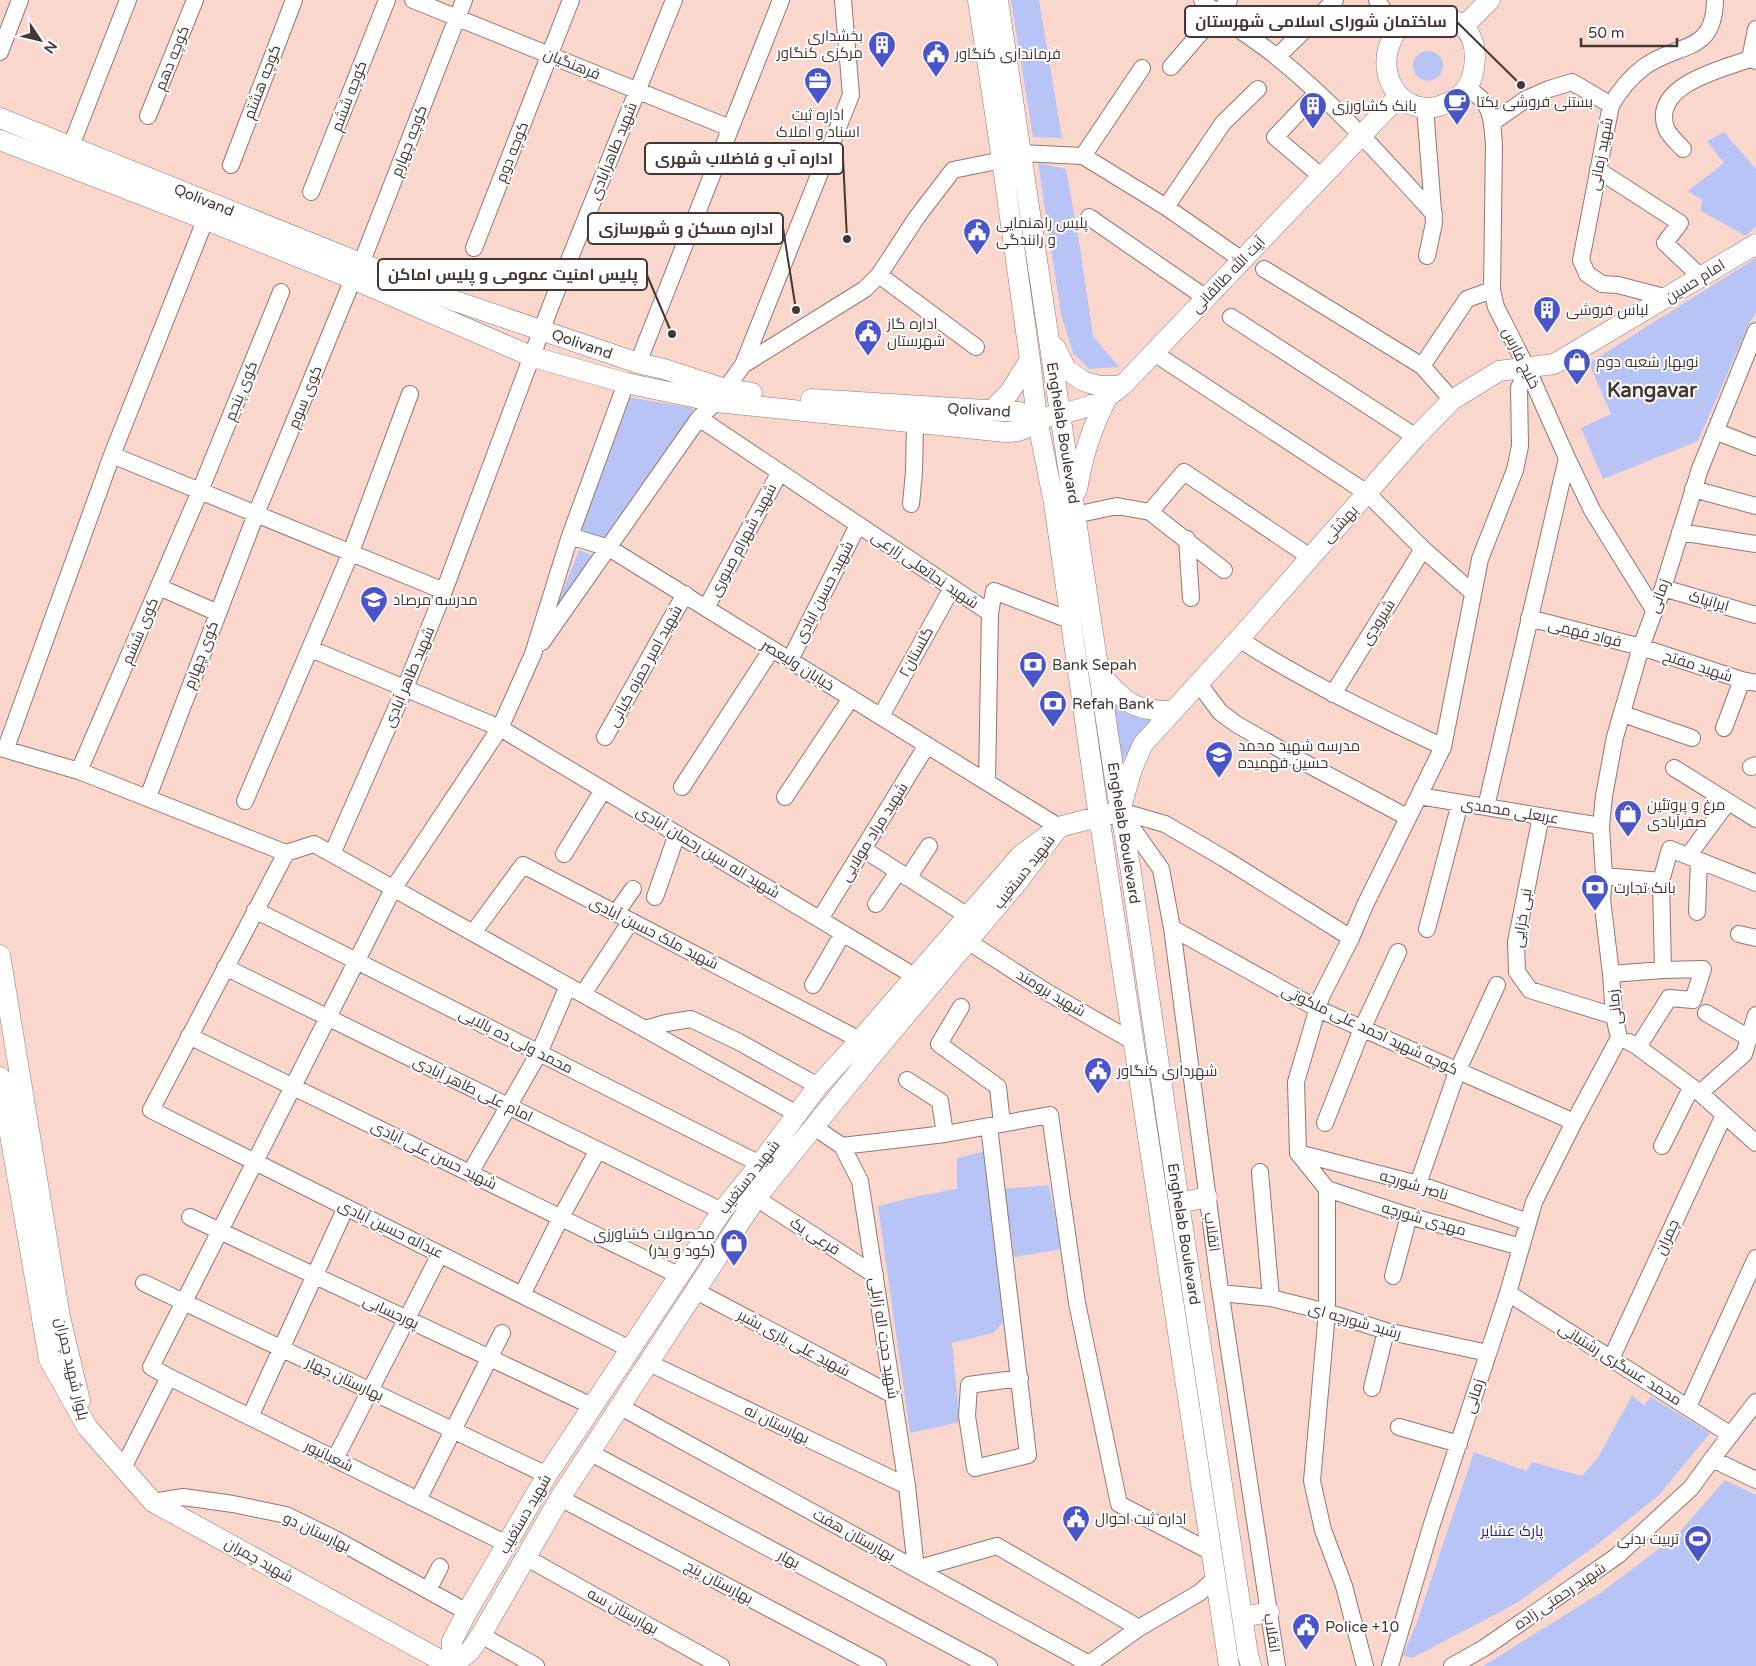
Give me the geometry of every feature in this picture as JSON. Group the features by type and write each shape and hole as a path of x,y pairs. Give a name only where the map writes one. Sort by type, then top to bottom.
{"main road":[{"name":"Enghelab Boulevard","path":"978,0 1047,330 1130,866 1242,1617 1252,1666"},
{"name":"Enghelab Boulevard","path":"998,0 1030,360 1037,419 1054,503 1099,815 1229,1666"},
{"path":"1464,26 1490,0"},
{"path":"1421,16 1446,18 1464,26 1475,44 1475,66 1468,89 1452,101 1439,107 1424,108 1411,105 1399,96 1391,84 1386,56 1396,30 1405,23 1421,16"},
{"name":"آیت الله طالقانی","path":"1037,419 1078,411 1107,398 1122,386 1399,96"},
{"name":"Qolivand","path":"0,118 72,146 208,212 357,272 533,357 626,383 915,423 1019,432 1037,419 1019,412 795,398 720,396 664,369 638,363 455,301 357,272"},
{"name":"Qolivand","path":"0,140 64,166 208,212"},
{"name":"امام حسین","path":"1527,368 1554,364 1756,244"},
{"path":"1047,330 1066,369 1083,380 1099,386 1122,386"},
{"path":"990,411 1009,393 1030,360"},
{"path":"626,383 638,363"},
{"name":"بهشتی","path":"1120,811 1132,769 1143,744 1199,684 1416,437 1452,400 1499,371 1527,368"},
{"path":"1075,511 1081,467 1094,422 1107,398"},
{"path":"1100,674 1128,702 1142,709 1173,711"},
{"path":"1059,827 1120,811"},
{"name":"شهید دستغیب","path":"769,1168 797,1114 818,1086 916,977 1021,855 1059,827"},
{"name":"شهید دستغیب","path":"452,1666 470,1651 481,1635 560,1498 694,1290 749,1192 769,1168 814,1127 869,1059 969,942 1059,827"},
{"name":"بلوار شهید چمران","path":"0,955 60,1317 87,1427"},
{"name":"بلوار شهید چمران","path":"0,1077 49,1359 87,1427"},
{"path":"797,1114 814,1127"},
{"name":"شهید دستغیب","path":"452,1666 452,1641 547,1475 722,1211 749,1192"},
{"path":"1179,1203 1207,1197"},
{"name":"شهید چمران","path":"87,1427 153,1502 452,1666"},
{"path":"1242,1617 1269,1612"}],"street":[{"path":"0,52 20,0"},
{"path":"64,166 128,0"},
{"name":"کوچه دهم","path":"148,116 195,0"},
{"name":"کوچه هشتم","path":"231,165 294,0"},
{"name":"کوچه ششم","path":"311,192 387,0"},
{"name":"فرهنگیان","path":"414,0 730,128"},
{"name":"کوچه چهارم","path":"357,272 464,0"},
{"name":"کوچه دوم","path":"474,248 571,0"},
{"name":"شهید طاهرآبادی","path":"533,357 551,305 674,0"},
{"path":"638,363 781,0"},
{"path":"533,654 699,418 720,396 743,365 851,95 843,0"},
{"path":"1202,0 1216,14 1278,57 1362,135 1434,214"},
{"path":"1170,67 1229,0"},
{"path":"1278,57 1335,0"},
{"path":"1377,0 1396,30"},
{"name":"شهید زمانی","path":"1668,298 1618,285 1602,284 1587,274 1581,260 1611,105 1622,86 1644,66 1676,50 1695,44 1707,34 1715,17 1715,0"},
{"path":"1683,149 1667,130 1663,116 1670,98 1693,79 1753,60 1756,29"},
{"path":"1084,156 1142,68"},
{"path":"1492,122 1526,99 1572,82 1611,105"},
{"path":"1166,207 1223,123 1258,89"},
{"name":"خلیج فارس","path":"1468,89 1477,94 1488,106 1492,122 1494,144 1492,290 1496,307 1527,368 1592,510 1654,610"},
{"path":"1317,93 1275,137 1322,177"},
{"path":"1424,108 1434,214 1427,256"},
{"path":"743,365 865,289 879,275 917,218 953,170 1012,157 1084,156 1166,207 1242,260"},
{"path":"1598,170 1680,223 1666,243 1700,277"},
{"path":"208,212 112,455 3,748 79,771 286,853 314,844 797,1114"},
{"path":"1089,217 1206,298"},
{"path":"1264,269 1422,366 1452,400"},
{"name":"کوی سوم","path":"256,514 357,272"},
{"path":"879,275 976,348"},
{"path":"1422,366 1467,298 1492,290"},
{"name":"کوی پنجم","path":"200,491 281,292"},
{"path":"1231,317 1416,437"},
{"name":"زمانی","path":"1390,1666 1432,1527 1508,1293 1534,1202 1619,1038 1614,1016 1602,899 1604,876 1601,826 1604,796 1615,737 1641,647 1663,588 1693,489 1756,331"},
{"path":"1154,353 1367,493 1423,549 1474,593"},
{"name":"شهید طاهر آبادی","path":"332,854 405,688 533,357"},
{"path":"1365,1666 1344,1586 1323,1530 1312,1481 1327,1312 1327,1189 1298,1153 1296,1082 1316,1008 1407,817 1443,747 1480,559 1515,470 1520,446 1519,388 1527,368"},
{"path":"184,1302 393,889 500,728 533,654 570,536 626,383"},
{"path":"245,801 351,552 410,394"},
{"name":"شهید نجاتعلی زارعی","path":"699,418 990,613 987,782"},
{"path":"911,504 915,423"},
{"path":"1715,431 1756,447"},
{"path":"112,455 444,591"},
{"path":"1486,807 1567,458"},
{"name":"شهید شهرام صبوری","path":"706,608 780,472"},
{"path":"1150,512 1184,472 1310,557"},
{"path":"1693,489 1756,506"},
{"name":"کوی ششم","path":"79,771 200,491"},
{"path":"1075,511 1118,506 1150,512 1224,570"},
{"name":"کوی چهارم","path":"148,797 256,514"},
{"name":"شهید حسین ابادی","path":"790,660 858,525"},
{"path":"1680,532 1756,544"},
{"name":"خیابان ولیعصر","path":"570,536 609,548 987,782"},
{"path":"1187,540 1191,598"},
{"name":"شیرودی","path":"1333,694 1423,549"},
{"path":"159,587 218,613"},
{"name":"گلستان۲","path":"881,716 952,588"},
{"name":"ایرانپاک","path":"1663,588 1756,615"},
{"path":"990,613 994,591 1072,621"},
{"name":"شهید امیر حمزه کیانی","path":"605,737 685,594"},
{"name":"فواد فهمی","path":"1529,618 1641,647"},
{"path":"1239,639 1281,666 1333,694 1443,747"},
{"name":"شهید مفتح","path":"1641,647 1749,682"},
{"name":"شهید اله سین رحمان آبادی","path":"311,649 500,728 916,977"},
{"path":"682,787 772,649"},
{"path":"1724,728 1749,682"},
{"path":"1199,684 1220,712 1236,724 1407,817"},
{"path":"785,797 851,698"},
{"path":"1623,714 1692,738"},
{"name":"شهید مراد مولایی","path":"820,920 927,745"},
{"path":"1674,768 1756,819"},
{"path":"987,782 1059,827"},
{"path":"564,854 603,790"},
{"name":"عربعلی محمدی","path":"1419,796 1601,826"},
{"path":"1427,929 1460,802"},
{"path":"1697,912 1693,859 1728,802"},
{"path":"1120,811 1165,824 1225,859 1351,938"},
{"name":"انقلاب","path":"1120,811 1161,869 1172,928 1207,1197 1277,1666"},
{"name":"نبی خزایی","path":"1541,816 1516,942 1517,972 1530,990 1614,1016"},
{"path":"655,897 677,834"},
{"path":"876,904 929,846"},
{"path":"863,849 968,916"},
{"path":"1663,970 1661,881 1670,849 1756,883"},
{"path":"189,1036 286,853"},
{"name":"شهید ملک حسین آبادی","path":"472,933 523,865 860,1040"},
{"path":"1604,876 1661,881"},
{"path":"616,913 633,889"},
{"name":"محمد ولی ده بالایی","path":"255,910 769,1168"},
{"path":"583,994 631,921"},
{"name":"کوچه شهید احمد علی ملکوتی","path":"1172,928 1316,1008 1457,1072 1574,1122"},
{"path":"814,985 843,933"},
{"path":"1739,934 1756,938"},
{"name":"شهید برومند","path":"969,942 1045,991 1134,1042"},
{"path":"1325,1123 1362,1029 1398,952"},
{"name":"امام علی طاهر آبادی","path":"225,966 722,1211"},
{"path":"1611,974 1703,968 1693,1000 1669,998 1638,1047"},
{"path":"1418,1184 1457,1072 1497,985"},
{"path":"470,1173 539,1053 568,986"},
{"path":"961,1007 939,1044 998,1087 996,1125 1028,1455 975,1468 967,1416 968,1385 1020,1378"},
{"path":"1706,1013 1749,1038"},
{"path":"1662,1146 1695,1090 1744,1054 1756,1015"},
{"path":"646,1029 666,1022 691,1019 738,1042 818,1086"},
{"name":"شهید حسن علی آبادی","path":"189,1036 678,1275"},
{"name":"عبداله حسین آبادی","path":"189,1036 151,1110 630,1348"},
{"path":"1619,1038 1638,1047 1695,1090 1756,1143"},
{"path":"906,1080 940,1101 945,1134"},
{"path":"842,1146 945,1134 1050,1115 1077,1303 1119,1504 1213,1553"},
{"name":"چمران","path":"1612,1359 1724,1115"},
{"name":"شهید حجت اله زابلی","path":"814,1127 842,1146 860,1180 907,1486 916,1569"},
{"path":"522,1295 560,1218 598,1150"},
{"name":"ناصر شورچه","path":"1298,1153 1418,1184 1528,1222"},
{"path":"1260,1172 1271,1298"},
{"name":"مهدی شورچه","path":"1327,1189 1409,1216 1521,1247"},
{"name":"فرعی یک","path":"749,1192 874,1275"},
{"path":"250,1417 346,1207"},
{"path":"1393,1276 1409,1216"},
{"name":"پورحسابی","path":"190,1217 592,1406"},
{"path":"334,1459 440,1254"},
{"path":"1688,1407 1756,1258"},
{"name":"بهارستان چهار","path":"144,1283 547,1475"},
{"name":"شهید علی یاری بشیر","path":"694,1290 893,1395"},
{"name":"رشید شورچه ای","path":"1221,1293 1271,1298 1327,1312 1386,1331 1488,1353"},
{"name":"محمد عسگری رشتیانی","path":"1508,1293 1731,1435"},
{"name":"شعبانپور","path":"184,1302 151,1367 507,1544"},
{"path":"1372,1388 1386,1331"},
{"path":"418,1500 502,1333"},
{"name":"بهارستان نه","path":"647,1362 907,1486"},
{"path":"123,1468 169,1377"},
{"name":"شهید رحمتی زاده","path":"1452,1666 1484,1648 1617,1556 1691,1488 1756,1402"},
{"name":"بهارستان هفت","path":"619,1406 1088,1665"},
{"path":"1399,1428 1459,1444"},
{"name":"بهار","path":"589,1452 989,1666"},
{"path":"1712,1459 1756,1480"},
{"name":"بهارستان دو","path":"153,1502 183,1497 233,1504 286,1515 335,1539 467,1612"},
{"name":"بهارستان پنج","path":"560,1498 878,1666"},
{"path":"916,1569 997,1546 1139,1628"},
{"name":"بهارستان سه","path":"525,1557 721,1666"},
{"path":"428,1590 440,1567"},
{"path":"1088,1665 1139,1628 1200,1593 1216,1578"},
{"path":"481,1635 536,1666"}],"green space":[{"path":"1011,0 1039,0 1062,138 1033,137"},
{"path":"1428,51 1439,55 1443,66 1439,77 1428,81 1417,77 1413,66 1417,55"},
{"path":"1724,132 1756,169 1756,226 1746,236 1701,211 1702,200 1688,191 1724,163 1707,141"},
{"path":"1038,163 1066,169 1093,336 1119,367 1089,369 1073,353 1061,314"},
{"path":"1756,258 1756,312 1698,441 1603,479 1581,428 1611,414 1589,363"},
{"path":"626,397 694,408 680,436 607,541 576,532"},
{"path":"579,550 594,556 550,623"},
{"path":"1109,694 1155,718 1120,764"},
{"path":"986,1151 1003,1323 993,1333 952,1343 960,1422 910,1433 878,1206 957,1189 957,1158"},
{"path":"1049,1185 1061,1249 1014,1257 1004,1189"},
{"name":"پارک عشایر","path":"1632,1396 1644,1405 1651,1397 1710,1433 1659,1495 1599,1543 1517,1603 1412,1658 1403,1655 1417,1622 1474,1452 1526,1471 1532,1462 1582,1476 1597,1459"},
{"name":"تربیت بدنی","path":"1725,1480 1756,1495 1756,1666 1483,1666 1602,1592 1677,1535"}],"place":[{"name":"بخشداری مرکزی کنگاور","path":"882,69"},
{"name":"فرمانداری کنگاور","path":"936,78"},
{"name":"ساختمان شورای اسلامی شهرستان","path":"1521,85"},
{"name":"اداره ثبت اسناد و املاک","path":"818,105"},
{"name":"بستنی فروشی یکتا","path":"1457,126"},
{"name":"بانک کشاورزی","path":"1313,130"},
{"name":"اداره آب و فاضلاب شهری","path":"847,239"},
{"name":"پلیس راهنمایی و رانندگی","path":"977,256"},
{"name":"اداره مسکن و شهرسازی","path":"796,310"},
{"name":"پلیس امنیت عمومی و پلیس اماکن","path":"672,334"},
{"name":"لباس فروشی","path":"1547,334"},
{"name":"اداره گاز شهرستان","path":"868,357"},
{"name":"نوبهار شعبه دوم","path":"1577,386"},
{"name":"مدرسه مرصاد","path":"374,624"},
{"name":"Bank Sepah","path":"1033,689"},
{"name":"Refah Bank","path":"1053,728"},
{"name":"مدرسه شهید محمد حسین فهمیده","path":"1219,779"},
{"name":"مرغ و پروتئین صفرآبادی","path":"1628,838"},
{"name":"بانک تجارت","path":"1595,912"},
{"name":"شهرداری کنگاور","path":"1098,1095"},
{"name":"محصولات کشاورزی (کود و بذر)","path":"734,1267"},
{"name":"اداره ثبت احوال","path":"1076,1543"},
{"name":"تربیت بدنی","path":"1698,1563"},
{"name":"Police +10","path":"1306,1651"}],"district":[{"name":"Kangavar","path":"1652,390"}]}
